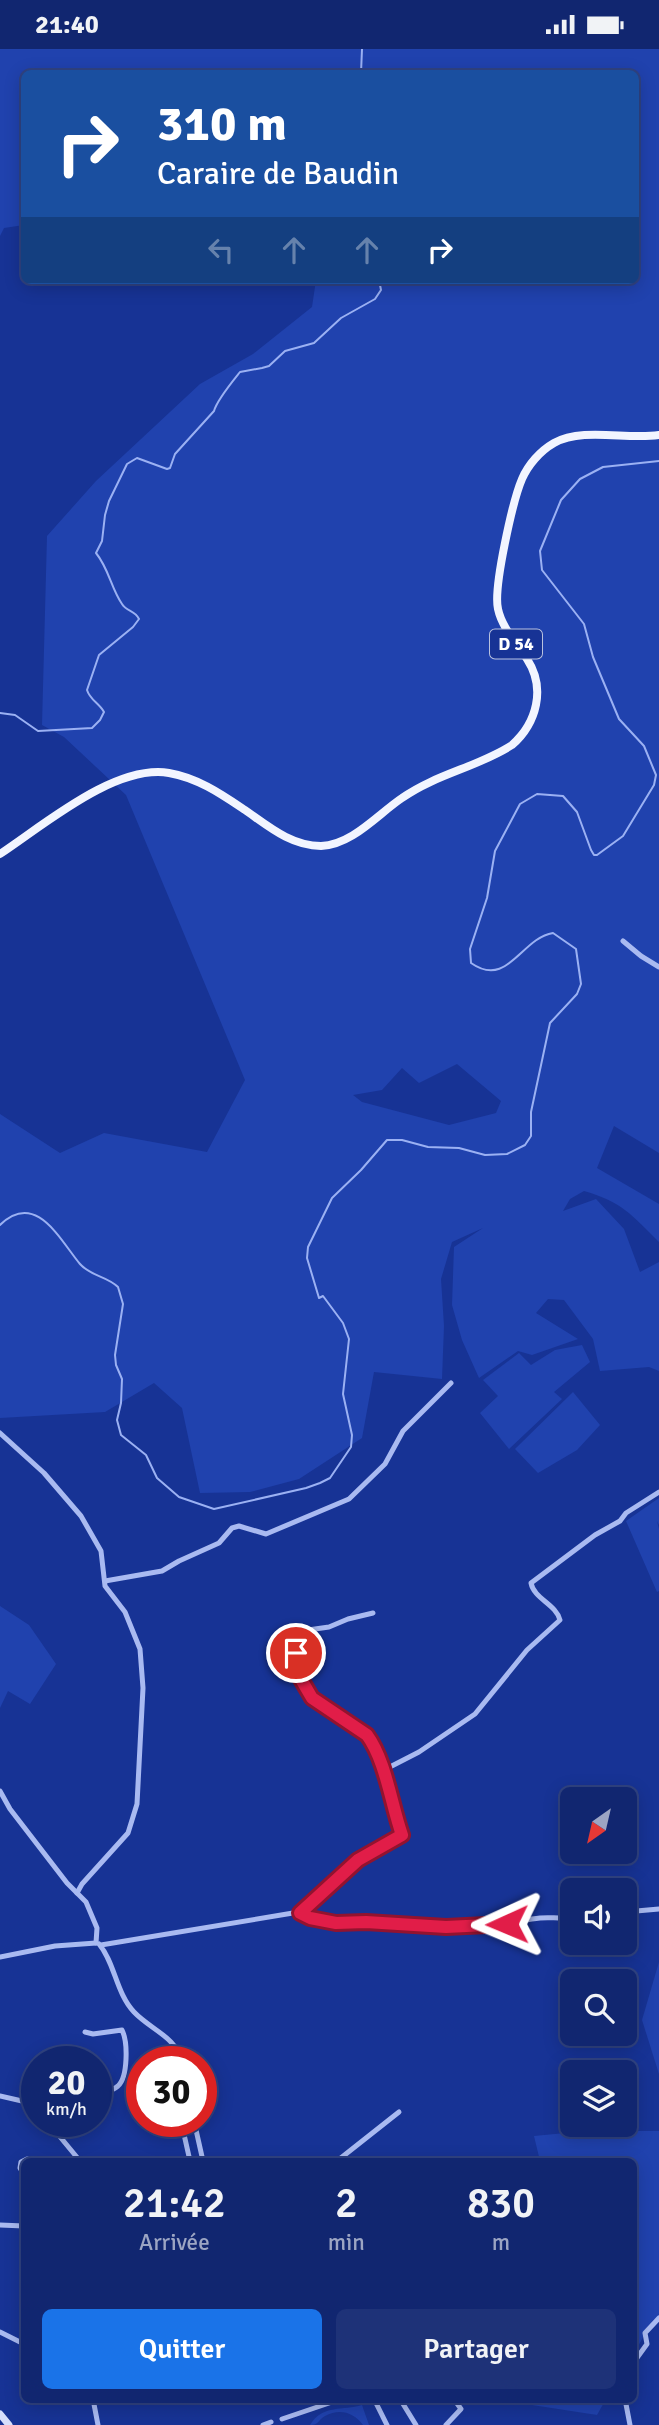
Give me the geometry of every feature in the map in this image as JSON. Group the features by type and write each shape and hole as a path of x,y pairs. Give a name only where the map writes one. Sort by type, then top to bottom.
{"main road":[{"name":"D 54","path":"0,854 97,791 128,776 147,772 169,773 203,783 286,837 302,843 327,845 349,837 421,786 512,745 523,735 531,720 537,694 534,671 504,624 496,599 499,575 522,479 540,454 561,440 605,435 659,435"}],"street":[{"path":"623,941 659,967"},
{"path":"105,1581 162,1571 219,1543 232,1528 239,1526 266,1534 349,1499 385,1464 403,1431 451,1383"},
{"path":"0,1433 44,1473 81,1516 101,1551 105,1586 125,1612 140,1649 143,1688 136,1804 128,1833 77,1893"},
{"path":"382,1771 419,1752 475,1714 527,1650 560,1620 558,1614 532,1589 531,1583 659,1492"},
{"path":"0,1957 55,1946 98,1944 300,1913 358,1860 402,1835 382,1771 367,1735 312,1698 298,1674 294,1632 329,1627 373,1613"},
{"path":"0,1791 10,1809 86,1902 95,1922 98,1944 129,2007 168,2038 174,2046"},
{"path":"637,1911 659,1909"},
{"path":"300,1913 310,1918 336,1923 446,1927 507,1924 541,1917 560,1917"},
{"path":"85,2032 93,2034 122,2030 126,2042 123,2079 112,2089"},
{"path":"0,2096 21,2101"},
{"path":"341,2158 399,2112"},
{"path":"61,2137 78,2158"},
{"path":"185,2137 189,2158"},
{"path":"198,2137 202,2158"},
{"path":"0,2225 21,2226"},
{"path":"637,2358 647,2344 645,2333 659,2318"},
{"path":"0,2332 21,2342"},
{"path":"94,2403 98,2425"},
{"path":"282,2419 329,2403"},
{"path":"376,2403 387,2425"},
{"path":"402,2403 416,2425"},
{"path":"448,2424 461,2409 458,2403"},
{"path":"626,2403 630,2425"},
{"path":"0,2414 9,2425"},
{"path":"263,2425 271,2422"}],"shaded area":[{"path":"0,49 659,49 659,1153 614,1126 597,1168 659,1204 659,1242 626,1211 608,1200 584,1191 570,1199 563,1211 596,1199 624,1229 640,1272 659,1262 659,1371 649,1367 600,1371 593,1339 564,1300 548,1299 536,1313 578,1339 532,1355 518,1351 479,1378 462,1340 452,1305 454,1247 483,1228 452,1242 441,1279 444,1326 442,1379 374,1372 362,1438 299,1479 250,1492 200,1493 182,1408 154,1383 105,1412 0,1418 0,1114 60,1153 104,1133 207,1152 245,1080 126,795 64,737 42,725 47,536 96,481 200,384 253,354 312,307 315,284 639,284 639,70 21,70 21,225 4,228 0,236","holes":["457,1064 501,1101 496,1113 449,1125 362,1102 353,1095 382,1090 402,1068 419,1083"]},
{"path":"582,1345 590,1362 554,1392 562,1399 509,1449 480,1413 498,1396 483,1380 519,1353 531,1365 555,1350"},
{"path":"573,1392 600,1425 577,1450 538,1473 515,1449"},
{"path":"659,1498 659,1591 657,1592 626,1521"},
{"path":"0,1606 29,1625 56,1664 30,1704 8,1691 0,1708"},
{"path":"659,1962 659,2074 642,2020"},
{"path":"637,2131 659,2131 659,2317 653,2320 637,2348 637,2158 539,2158 534,2136 560,2134 560,2137 637,2137"},
{"path":"528,2403 604,2403 597,2415"},
{"path":"362,2405 369,2425 363,2425 355,2417 341,2412 330,2414 310,2425 315,2418 327,2411"}],"waterway":[{"path":"361,70 362,49"},
{"path":"0,713 15,715 38,731 92,728 100,720 104,712 87,690 99,655 139,619 122,604 96,553 102,541 109,501 127,464 137,458 170,468 175,454 214,411 221,396 240,372 269,366 285,351 314,343 341,318 375,299 381,290 380,284"},
{"path":"0,1225 13,1216 25,1213 36,1216 46,1222 84,1268 118,1287 123,1304 115,1355 122,1379 117,1420 121,1435 146,1455 157,1478 179,1497 214,1509 306,1488 330,1478 351,1447 352,1435 343,1394 349,1339 343,1323 323,1296 319,1298 307,1258 308,1247 332,1198 387,1140 402,1140 428,1147 459,1148 485,1155 507,1154 525,1145 531,1136 531,1112 550,1023 577,994 581,984 576,949 553,933 532,943 514,960 495,970 484,969 471,963 470,949 487,898 495,851 520,804 537,794 563,796 577,812 591,850 597,855 623,836 654,785 656,775 644,746 619,719 593,657 584,624 542,570 540,551 561,500 580,479 603,467 659,461"}],"route":[{"path":"296,1653 298,1674 312,1698 370,1739 381,1763 402,1835 376,1848 350,1866 300,1913 310,1918 336,1923 446,1927 507,1924"}]}
